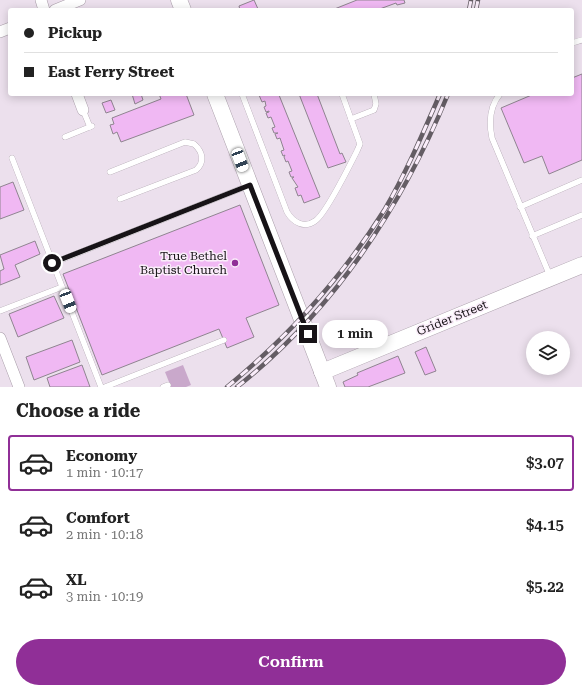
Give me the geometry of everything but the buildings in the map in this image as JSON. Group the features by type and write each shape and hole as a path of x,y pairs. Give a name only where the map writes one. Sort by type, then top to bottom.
{"street":[{"path":"60,8 80,0"},
{"path":"78,96 83,110"},
{"path":"216,96 328,387"},
{"name":"Grider Street","path":"322,372 582,265"},
{"path":"0,338 19,387"}],"lane":[{"path":"243,96 287,212 290,218 301,224 308,224 320,218 360,144 343,96"},
{"path":"351,120 374,110 376,104 374,96"},
{"path":"498,96 495,99 489,121 492,138 551,278"},
{"path":"65,137 91,127 83,110"},
{"path":"110,172 185,142 194,144 201,152 202,159 200,166 196,170 120,199"},
{"path":"12,158 101,387"},
{"path":"520,207 582,180"},
{"path":"52,263 250,185"},
{"path":"532,236 582,215"},
{"path":"0,311 62,287"},
{"path":"105,387 224,340"}],"shaded area":[{"path":"183,365 191,385 186,387 171,387 165,372"}],"railway":[{"path":"469,8 471,0"},
{"path":"476,8 478,0"},
{"path":"227,387 272,348 293,326 333,282 369,234 393,195 414,153 439,96"},
{"path":"237,387 272,357 304,325 334,291 361,254 409,177 430,136 447,96"}],"place":[{"name":"True Bethel Baptist Church","path":"235,263"}],"route":[{"path":"52,263 250,185 308,334"}]}
